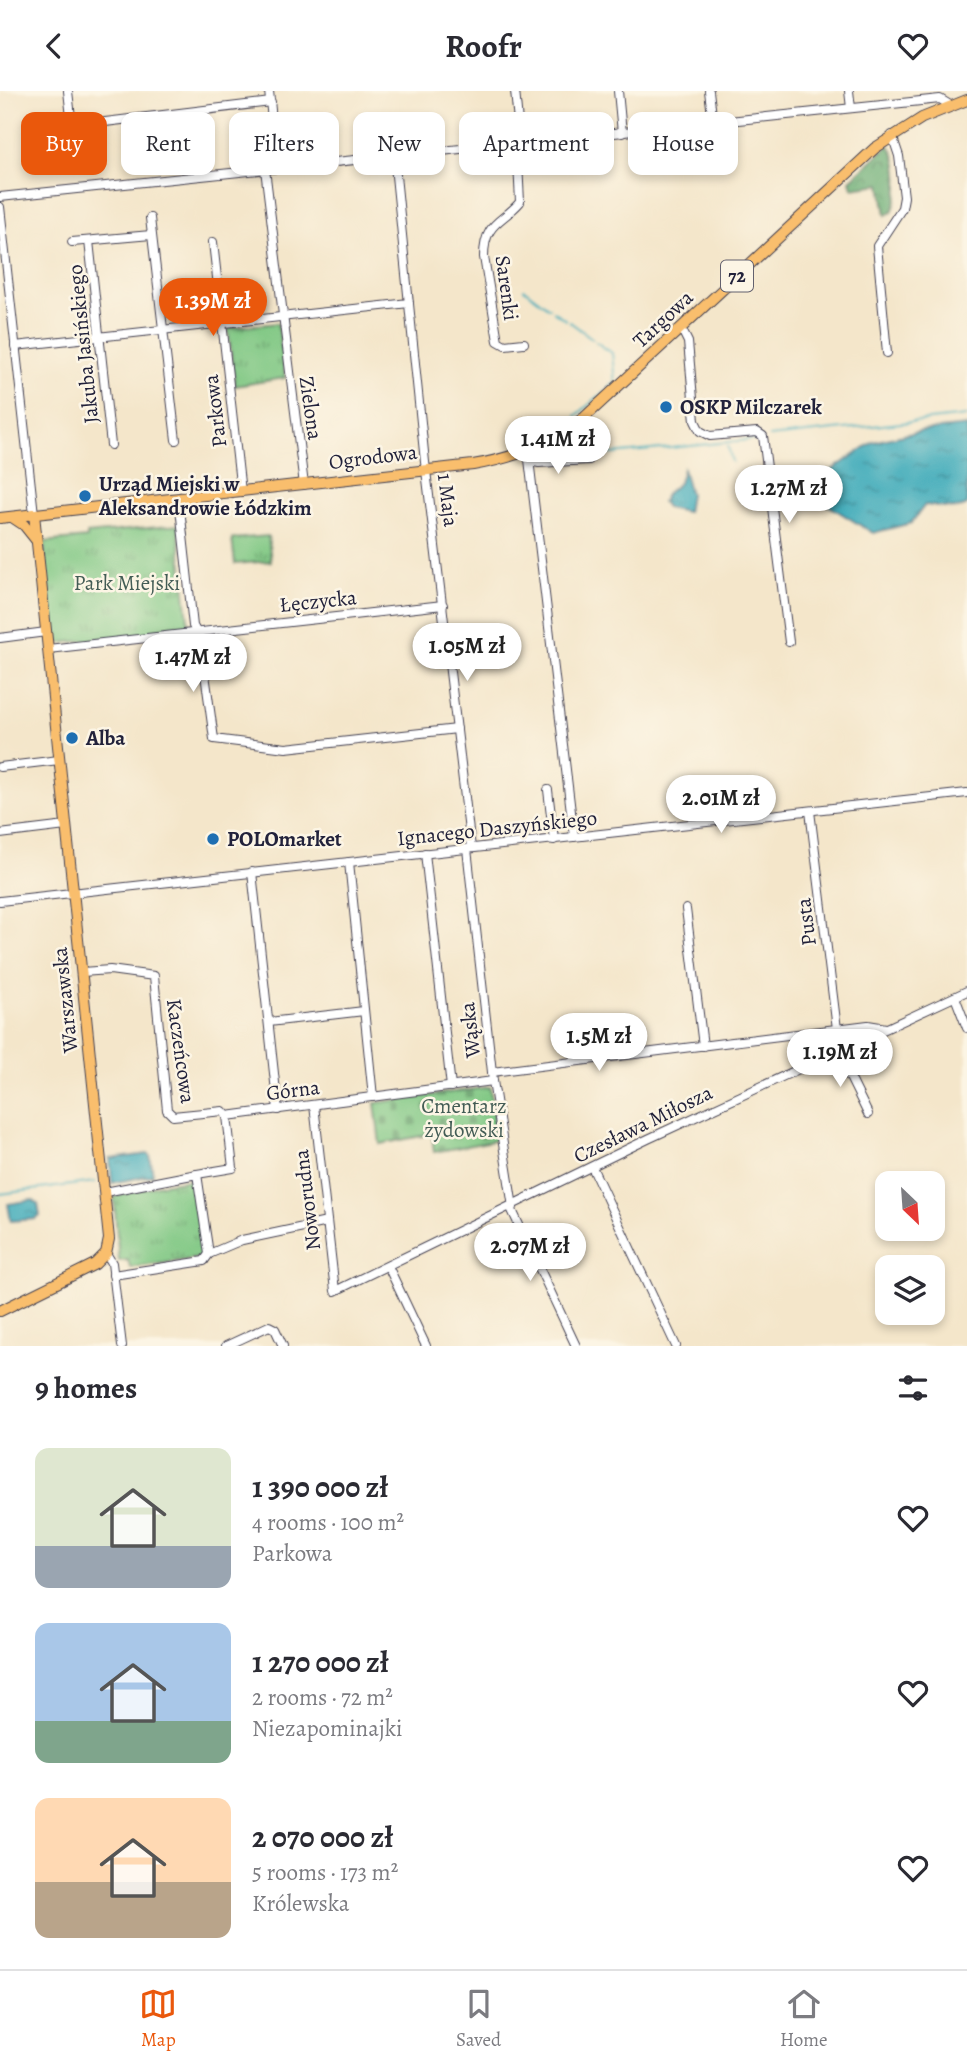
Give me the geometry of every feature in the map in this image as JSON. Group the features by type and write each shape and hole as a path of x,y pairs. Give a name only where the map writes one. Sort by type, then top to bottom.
{"main road":[{"name":"72","path":"945,99 967,100"},
{"name":"Targowa","path":"529,456 585,417 892,135 945,99"},
{"name":"Ogrodowa","path":"179,499 427,471 529,456"},
{"name":"72","path":"0,518 179,499"},
{"name":"Warszawska","path":"34,515 109,1232 106,1252"},
{"path":"12,517 24,525 36,541"},
{"path":"0,1311 89,1267 106,1252"}],"street":[{"path":"68,91 70,112"},
{"path":"269,91 272,112"},
{"path":"515,91 516,112"},
{"path":"618,91 622,132"},
{"path":"709,91 712,112"},
{"path":"849,91 851,108"},
{"path":"738,120 945,99"},
{"path":"107,122 271,102"},
{"path":"614,133 628,131"},
{"path":"887,353 877,246 902,208 904,197 899,156 892,135"},
{"path":"0,197 229,173"},
{"name":"Zielona","path":"266,175 304,485"},
{"name":"1 Maja","path":"396,175 469,848"},
{"name":"Sarenki","path":"520,175 522,198 488,232 484,257 498,341 502,345 524,343"},
{"path":"0,207 34,515"},
{"path":"150,218 176,440"},
{"name":"Jakuba Jasińskiego","path":"72,242 151,235"},
{"name":"Jakuba Jasińskiego","path":"89,241 111,445"},
{"name":"Parkowa","path":"213,242 242,492"},
{"path":"15,346 409,303"},
{"path":"681,328 688,341 698,429 710,436 757,432 763,436 789,642"},
{"path":"529,456 574,837"},
{"name":"Ogrodowa","path":"529,456 539,463 589,460"},
{"path":"179,499 191,613 201,638 214,740 286,748 457,729"},
{"name":"Łęczycka","path":"48,649 443,605"},
{"path":"0,638 46,632"},
{"path":"0,767 59,760"},
{"path":"548,790 554,840"},
{"name":"Ignacego Daszyńskiego","path":"0,901 967,793"},
{"name":"Pusta","path":"810,811 837,1029"},
{"path":"0,834 66,826"},
{"name":"Wąska","path":"469,848 493,1076 512,1207 576,1346"},
{"path":"425,853 451,1087"},
{"path":"349,862 373,1097"},
{"path":"252,872 278,1111"},
{"path":"686,909 703,1046"},
{"name":"Kaczeńcowa","path":"82,972 110,970 154,976 167,1110 173,1116 223,1111 227,1116"},
{"name":"Czesława Miłosza","path":"335,1291 593,1169 648,1139 967,991"},
{"path":"955,997 967,1028"},
{"path":"269,1022 364,1011"},
{"name":"Górna","path":"227,1116 451,1087 493,1076 703,1046 868,1025 886,1028"},
{"path":"837,1051 868,1114"},
{"name":"Noworudna","path":"314,1105 335,1291"},
{"path":"105,1192 233,1168 227,1116"},
{"path":"593,1169 676,1346"},
{"path":"197,1174 209,1254"},
{"path":"113,1275 204,1261 209,1254 242,1240 327,1223"},
{"name":"Warszawska","path":"106,1252 113,1275 122,1346"},
{"path":"388,1266 426,1346"},
{"path":"226,1346 273,1326 284,1346"}],"green space":[{"path":"889,145 898,169 898,187 892,212 886,215 881,184 852,188 850,180"},
{"path":"278,323 285,378 235,386 228,328"},
{"name":"Park Miejski","path":"178,525 189,630 51,644 44,542 87,538 87,534"},
{"path":"268,536 271,561 235,564 232,539"},
{"name":"Cmentarz żydowski","path":"490,1087 498,1140 434,1152 432,1134 380,1144 375,1103"},
{"path":"190,1180 194,1186 204,1254 199,1258 130,1268 128,1260 119,1261 114,1197 161,1184"}],"water":[{"path":"967,426 967,505 952,508 925,505 911,523 873,533 820,500 822,477 873,442 921,431"},
{"path":"683,469 690,494 687,512 667,508 662,502 667,493 679,483"},
{"path":"148,1154 153,1175 112,1183 110,1159"},
{"path":"32,1200 38,1204 40,1216 36,1219 11,1221 8,1204"}],"waterway":[{"path":"524,289 549,308"},
{"path":"553,311 566,320"},
{"path":"570,322 593,339"},
{"path":"576,416 615,382 612,353 596,342"},
{"path":"769,437 967,416"},
{"path":"573,433 612,454 759,439"},
{"path":"728,446 732,462"},
{"path":"0,1194 95,1182"}],"place":[{"name":"OSKP Milczarek","path":"666,407"},
{"name":"Urząd Miejski w Aleksandrowie Łódzkim","path":"85,496"},
{"name":"Alba","path":"72,738"},
{"name":"POLOmarket","path":"213,839"}]}
